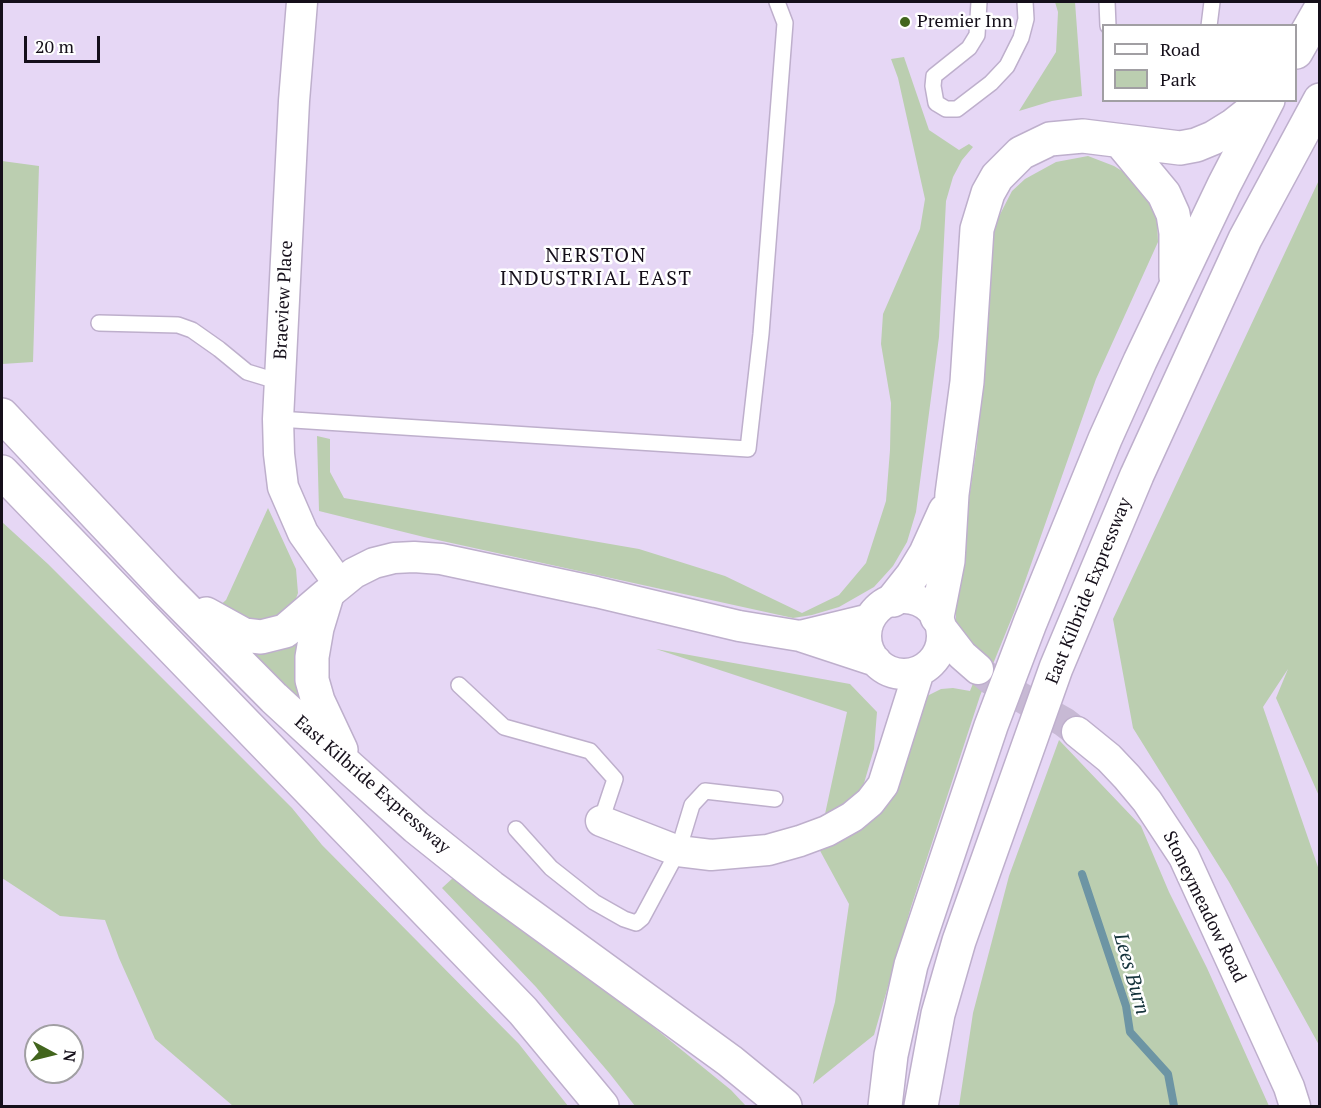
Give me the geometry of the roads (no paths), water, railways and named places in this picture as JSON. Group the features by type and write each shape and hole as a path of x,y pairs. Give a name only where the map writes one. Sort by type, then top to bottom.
{"main road":[{"path":"1297,50 1320,10"},
{"name":"East Kilbride Expressway","path":"921,1107 938,1014 959,941 1056,668 1137,475 1245,239 1320,100"},
{"path":"939,623 948,561 952,494 967,382 977,229 988,192 997,177 1021,153 1050,139 1083,136 1180,148 1196,145 1234,126 1264,102"},
{"path":"885,1107 891,1055 911,965 991,726 1030,623 1105,439 1175,285 1266,102"},
{"path":"1120,141 1164,194 1173,214 1176,232 1175,285"},
{"name":"East Kilbride Expressway","path":"2,415 166,589 274,698 416,827 491,886 730,1061 785,1107"},
{"path":"2,472 523,1011 602,1107"},
{"path":"882,610 912,576 926,553 952,494"},
{"path":"166,589 244,635 261,638 285,631 333,589"},
{"path":"333,589 317,628 312,657 312,680 318,702 350,768"}],"street":[{"name":"Braeview Place","path":"302,2 294,101 278,419 279,454 283,487 303,532 333,589"},
{"path":"333,589 354,573 374,563 394,558 441,559 596,592 739,626 800,636 901,674 920,670 976,673 929,607 906,598 882,610 800,636"},
{"path":"882,610 867,630 867,641 870,652 879,664 894,707 895,745"},
{"path":"601,821 678,851 711,855 768,850 800,842 852,817 870,802 883,785 920,670 931,663 938,654 942,642 939,623"},
{"name":"Stoneymeadow Road","path":"1077,732 1109,758 1134,785 1169,831 1184,857 1279,1066 1295,1107"}],"lane":[{"path":"278,419 748,449 761,334 785,23 777,2"},
{"path":"979,2 977,35 969,48 934,76 936,103 946,109 957,108 991,83 1007,66 1022,38 1026,20 1025,2"},
{"path":"1107,2 1108,24"},
{"path":"1209,24 1212,2"},
{"path":"99,323 178,325 192,330 210,342 247,372 280,382"},
{"path":"459,685 504,727 590,751 615,779 601,821"},
{"path":"516,829 551,868 594,902 636,923 642,918 678,851 692,805 705,791 775,799"}],"waterway":[{"name":"Lees Burn","path":"1082,874 1126,1006 1130,1032 1168,1074 1174,1106"}],"tunnel":[{"path":"978,669 991,680 1064,722 1077,732"}],"place":[{"name":"Premier Inn","path":"905,22"}],"district":[{"name":"NERSTON INDUSTRIAL EAST","path":"596,268"}]}
